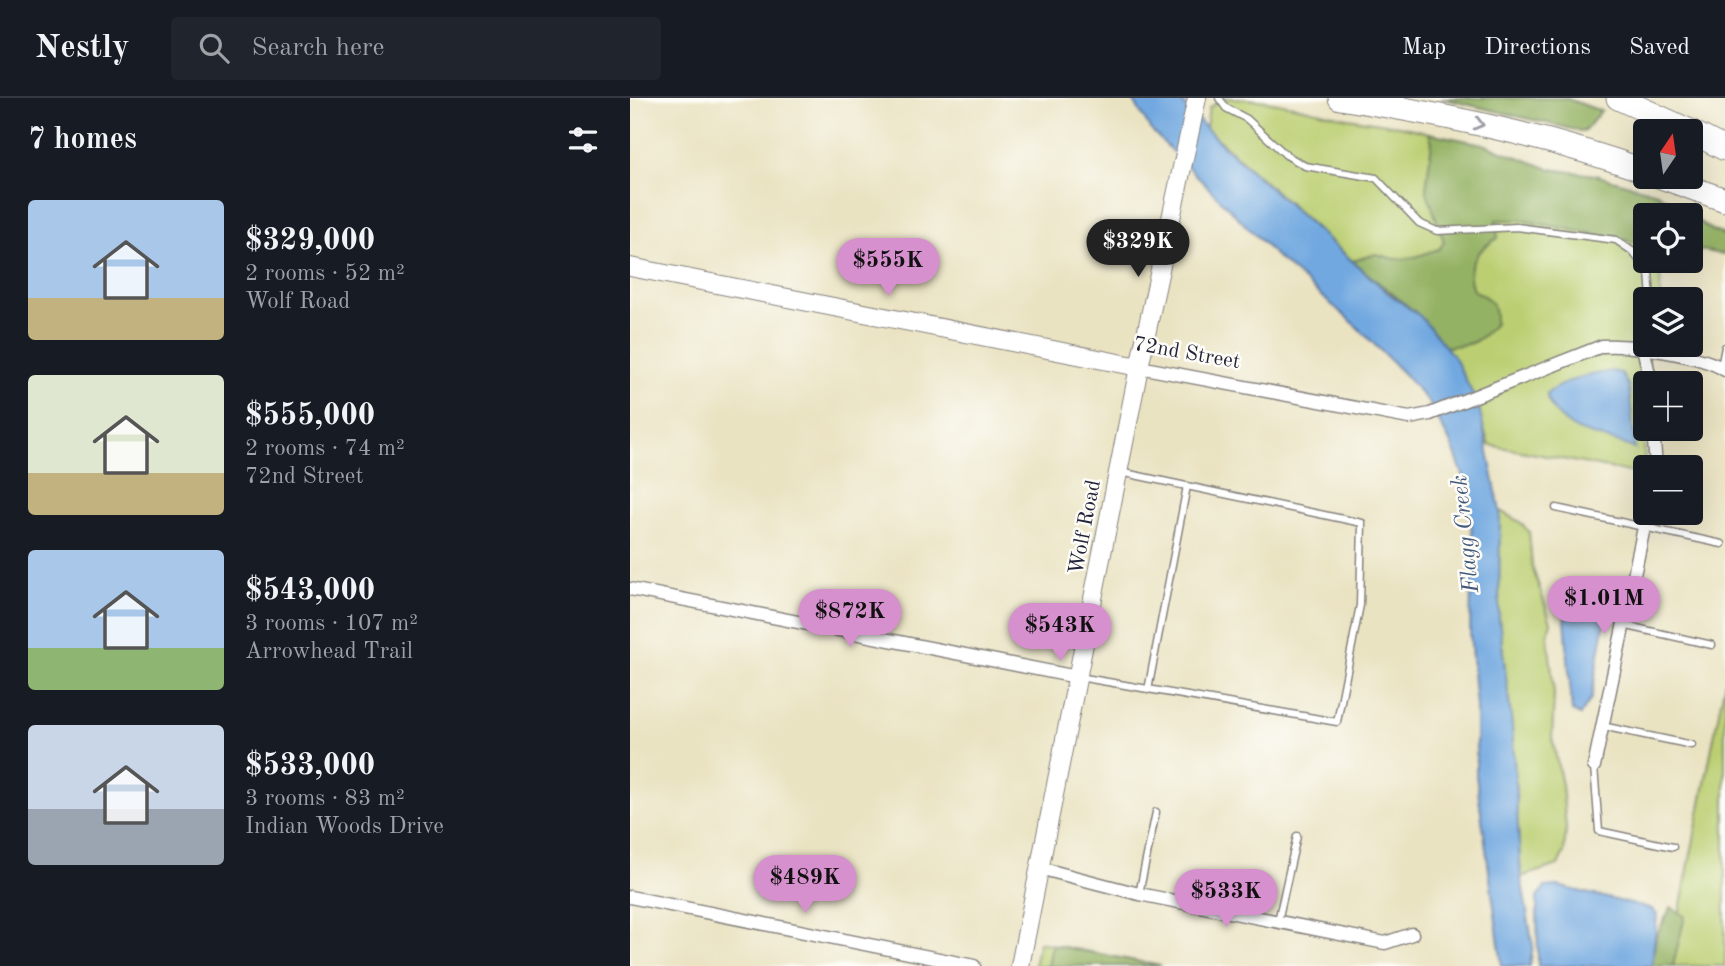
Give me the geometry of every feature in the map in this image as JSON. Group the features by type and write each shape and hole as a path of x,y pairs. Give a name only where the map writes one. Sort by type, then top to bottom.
{"highway":[{"path":"1340,98 1454,117 1633,167"},
{"path":"1618,98 1664,119"},
{"path":"1703,138 1725,149"},
{"path":"1694,189 1725,200"}],"street":[{"name":"Wolf Road","path":"1020,966 1139,367 1197,98"},
{"name":"72nd Street","path":"630,267 1409,418 1430,414 1602,346 1633,343"},
{"name":"72nd Street","path":"1690,357 1723,368"},
{"path":"1594,766 1644,526"},
{"path":"630,589 1077,677"},
{"path":"1039,868 1139,894 1385,943 1412,934"},
{"path":"630,897 974,966"}],"lane":[{"path":"1219,98 1226,108 1247,119 1286,155 1305,166 1376,178 1419,223 1437,231 1517,227 1616,240 1632,251 1649,272 1650,287"},
{"path":"1723,368 1725,347"},
{"path":"1077,677 1337,722 1357,618 1362,523 1118,472"},
{"path":"1148,690 1187,486"},
{"path":"1556,508 1722,544"},
{"path":"1623,625 1712,645"},
{"path":"1602,726 1692,745"},
{"path":"1594,766 1599,831 1674,847"},
{"path":"1139,894 1156,812"},
{"path":"1277,923 1297,836"}],"green space":[{"path":"1224,98 1254,100 1429,133 1432,142 1426,189 1522,220 1633,242 1633,273 1661,273 1660,287 1633,287 1633,357 1650,357 1646,371 1633,371 1633,441 1644,441 1645,455 1633,455 1633,473 1489,445 1474,399 1453,359 1440,341 1408,309 1206,128 1209,108"},
{"path":"1441,98 1565,98 1601,111 1584,132"},
{"path":"1429,133 1483,144 1550,169 1595,175 1633,186 1633,189 1657,193 1672,203 1633,203 1633,242 1522,220 1496,220 1498,238 1479,253 1470,273 1473,290 1488,299 1493,306 1495,324 1473,342 1445,347 1420,316 1352,261 1376,254 1395,259 1412,258 1439,249 1444,242 1426,189 1432,142"},
{"path":"1703,224 1725,235 1725,255 1703,250"},
{"path":"1500,511 1520,522 1529,532 1532,566 1551,622 1548,636 1554,694 1552,738 1562,785 1566,829 1564,852 1558,865 1521,877 1512,726 1499,619"},
{"path":"1725,681 1725,966 1669,966"},
{"path":"1671,907 1685,916 1673,966 1652,966 1656,936"},
{"path":"1039,942 1161,966 1034,966"},
{"path":"1052,945 1161,966 1048,966"}],"water":[{"path":"1132,98 1178,98 1220,143 1388,293 1420,316 1455,358 1479,407 1500,511 1499,619 1512,726 1521,877 1533,946 1530,966 1502,966 1476,776 1476,708 1470,633 1472,533 1466,483 1453,448 1430,404 1408,378 1352,322 1280,260 1150,129"},
{"path":"1612,371 1621,373 1629,386 1635,449 1575,428 1555,412 1547,399 1547,393 1562,384"},
{"path":"1578,580 1600,585 1608,604 1591,699 1580,715 1572,711 1564,606 1568,588"},
{"path":"1558,886 1652,909 1657,915 1652,966 1538,966 1537,898 1545,887"}],"water label":[{"name":"Flagg Creek","path":"1464,534"}]}
